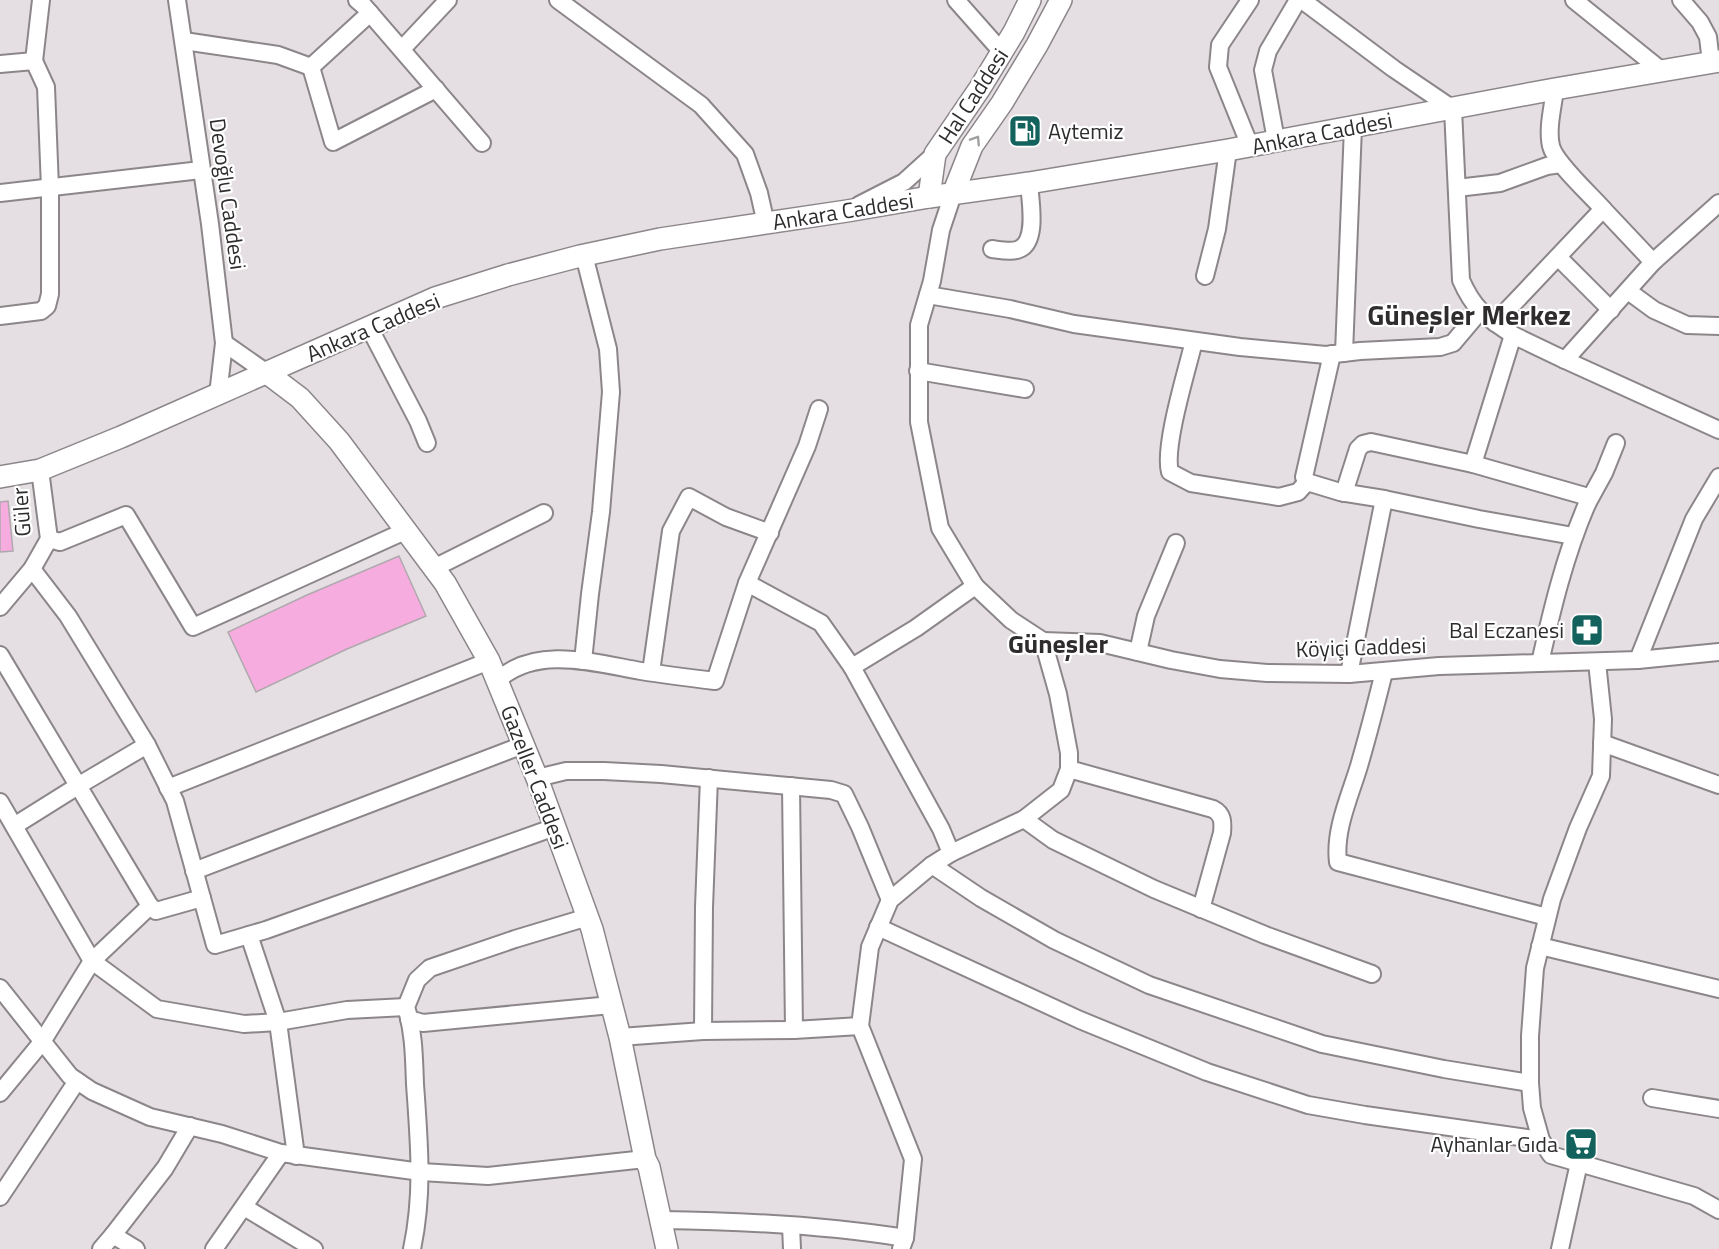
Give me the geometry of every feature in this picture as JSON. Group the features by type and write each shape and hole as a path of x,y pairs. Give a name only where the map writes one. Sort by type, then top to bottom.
{"street":[{"path":"0,316 41,311 47,306 50,294 50,188 46,87 34,61 41,0"},
{"name":"Devoğlu Caddesi","path":"177,0 210,224 224,343 218,395"},
{"path":"402,49 448,0"},
{"path":"558,0 700,105 745,154 759,193 766,224"},
{"path":"956,0 1002,52"},
{"name":"Hal Caddesi","path":"929,197 935,154 1002,52 1030,0"},
{"name":"Hal Caddesi","path":"953,194 972,146 1002,103 1061,0"},
{"path":"1250,0 1220,45 1218,68 1251,146"},
{"path":"1276,140 1263,70 1268,51 1300,0 1453,109 1461,280 1469,297 1480,311 1512,335 1719,430"},
{"path":"1574,0 1662,71"},
{"path":"1681,0 1700,22 1708,37 1715,61"},
{"path":"311,67 365,4 482,143"},
{"path":"184,41 278,55 311,67"},
{"path":"0,64 34,61"},
{"name":"Ankara Caddesi","path":"0,477 40,470 446,295 508,275 584,255 660,239 847,212 1228,150 1715,61"},
{"path":"311,67 333,142 436,89"},
{"path":"1555,89 1550,127 1551,148 1562,164 1653,262"},
{"path":"1353,127 1338,353 1304,477 1307,482 1344,493 1573,536"},
{"path":"1205,276 1217,229 1228,150"},
{"path":"847,212 904,182 935,154"},
{"path":"1457,188 1500,183 1547,166 1562,164"},
{"path":"0,193 201,170"},
{"path":"992,249 1015,251 1023,247 1027,240 1032,231 1029,183"},
{"path":"661,1220 750,1221 872,1233 903,1244 913,1160 860,1026 870,947 890,900 932,865 951,853 1024,819 1060,790 1069,770 1069,753 1058,694 1043,641 1011,620 975,586 940,528 919,422 919,325 928,295 940,230 953,194"},
{"path":"929,197 940,230"},
{"path":"1565,360 1653,262 1719,202"},
{"path":"1495,323 1603,209"},
{"path":"583,661 601,512 611,392 608,349 584,255"},
{"path":"1558,257 1611,310"},
{"path":"1628,291 1654,310 1687,325 1719,326"},
{"path":"928,295 1010,309 1074,324 1194,341 1240,347 1338,353 1440,347 1453,343 1480,311"},
{"path":"369,327 427,442"},
{"path":"1473,464 1512,335"},
{"path":"1194,341 1173,424 1168,465 1170,472 1191,483 1279,497 1298,492 1307,482"},
{"path":"224,343 267,373"},
{"path":"918,371 1025,389"},
{"name":"Gazeller Caddesi","path":"267,373 300,398 339,441 445,583 494,671 537,778 588,917 620,1037 645,1159 649,1167 667,1249"},
{"path":"168,788 494,671 510,669 531,662 551,659 583,661 715,681 747,583 807,446 819,409"},
{"path":"1344,493 1358,449 1363,444 1371,442 1473,464 1585,496 1587,504"},
{"path":"1540,663 1552,609 1573,536 1616,443"},
{"name":"Güler","path":"0,608 32,569 50,539 40,470"},
{"path":"1638,660 1694,519 1717,483"},
{"path":"651,672 671,531 689,497 726,517 770,533"},
{"path":"1349,674 1384,499"},
{"path":"434,568 543,513"},
{"path":"50,539 60,542 126,515 194,627 405,531"},
{"path":"1138,652 1146,616 1176,543"},
{"path":"32,569 68,616 147,745 175,801 215,945 555,827"},
{"path":"747,583 822,622 852,667 941,829 951,853"},
{"path":"852,667 916,628 975,586"},
{"name":"Köyiçi Caddesi","path":"1043,641 1100,643 1220,669 1267,673 1349,674 1439,666 1597,662 1719,651"},
{"path":"0,656 150,906 156,911 202,898"},
{"path":"1597,662 1603,719 1601,776 1578,828 1552,900 1535,968 1530,1036 1532,1108 1541,1140 1551,1155 1694,1196 1719,1210"},
{"path":"1384,672 1342,820 1336,851 1338,861 1547,917"},
{"path":"1602,743 1719,785"},
{"path":"14,826 147,745"},
{"path":"194,871 524,745"},
{"path":"1069,770 1213,808 1220,814 1223,823 1222,833 1201,909"},
{"path":"537,778 566,771 604,771 709,778 831,790 844,794 860,826 890,900"},
{"path":"703,1030 704,907 709,778"},
{"path":"790,786 794,1029"},
{"path":"0,802 92,961 158,1010 244,1024 278,1022 347,1010 407,1013 423,1023 612,1005"},
{"path":"1024,819 1053,840 1154,889 1265,935 1372,974"},
{"path":"932,865 981,898 1054,940 1149,985 1322,1044 1444,1069 1530,1083"},
{"path":"0,1093 42,1042 92,961 150,906"},
{"path":"412,1249 421,1172 407,1013 417,980 430,968 588,917"},
{"path":"878,927 1080,1020 1207,1072 1297,1101 1365,1115 1541,1140"},
{"path":"214,1249 244,1207 289,1154 278,1022 249,935"},
{"path":"1540,946 1719,989"},
{"path":"0,988 70,1076 92,1091 150,1117 222,1134 289,1154 421,1172 488,1176 645,1159"},
{"path":"620,1037 703,1030 860,1026"},
{"path":"0,1197 77,1081"},
{"path":"1652,1098 1719,1108"},
{"path":"101,1249 165,1168 190,1126"},
{"path":"1560,1249 1579,1163"},
{"path":"244,1207 314,1249"},
{"path":"791,1226 792,1249"},
{"path":"113,1234 136,1249"}],"building":[{"path":"8,501 13,551 0,552 0,502"},
{"path":"399,556 426,616 347,649 256,692 228,632"}],"place":[{"name":"Aytemiz","path":"1025,131"},
{"name":"Bal Eczanesi","path":"1587,630"},
{"name":"Ayhanlar Gıda","path":"1581,1144"}],"district":[{"name":"Güneşler Merkez","path":"1469,314"},
{"name":"Güneşler","path":"1058,643"}]}
